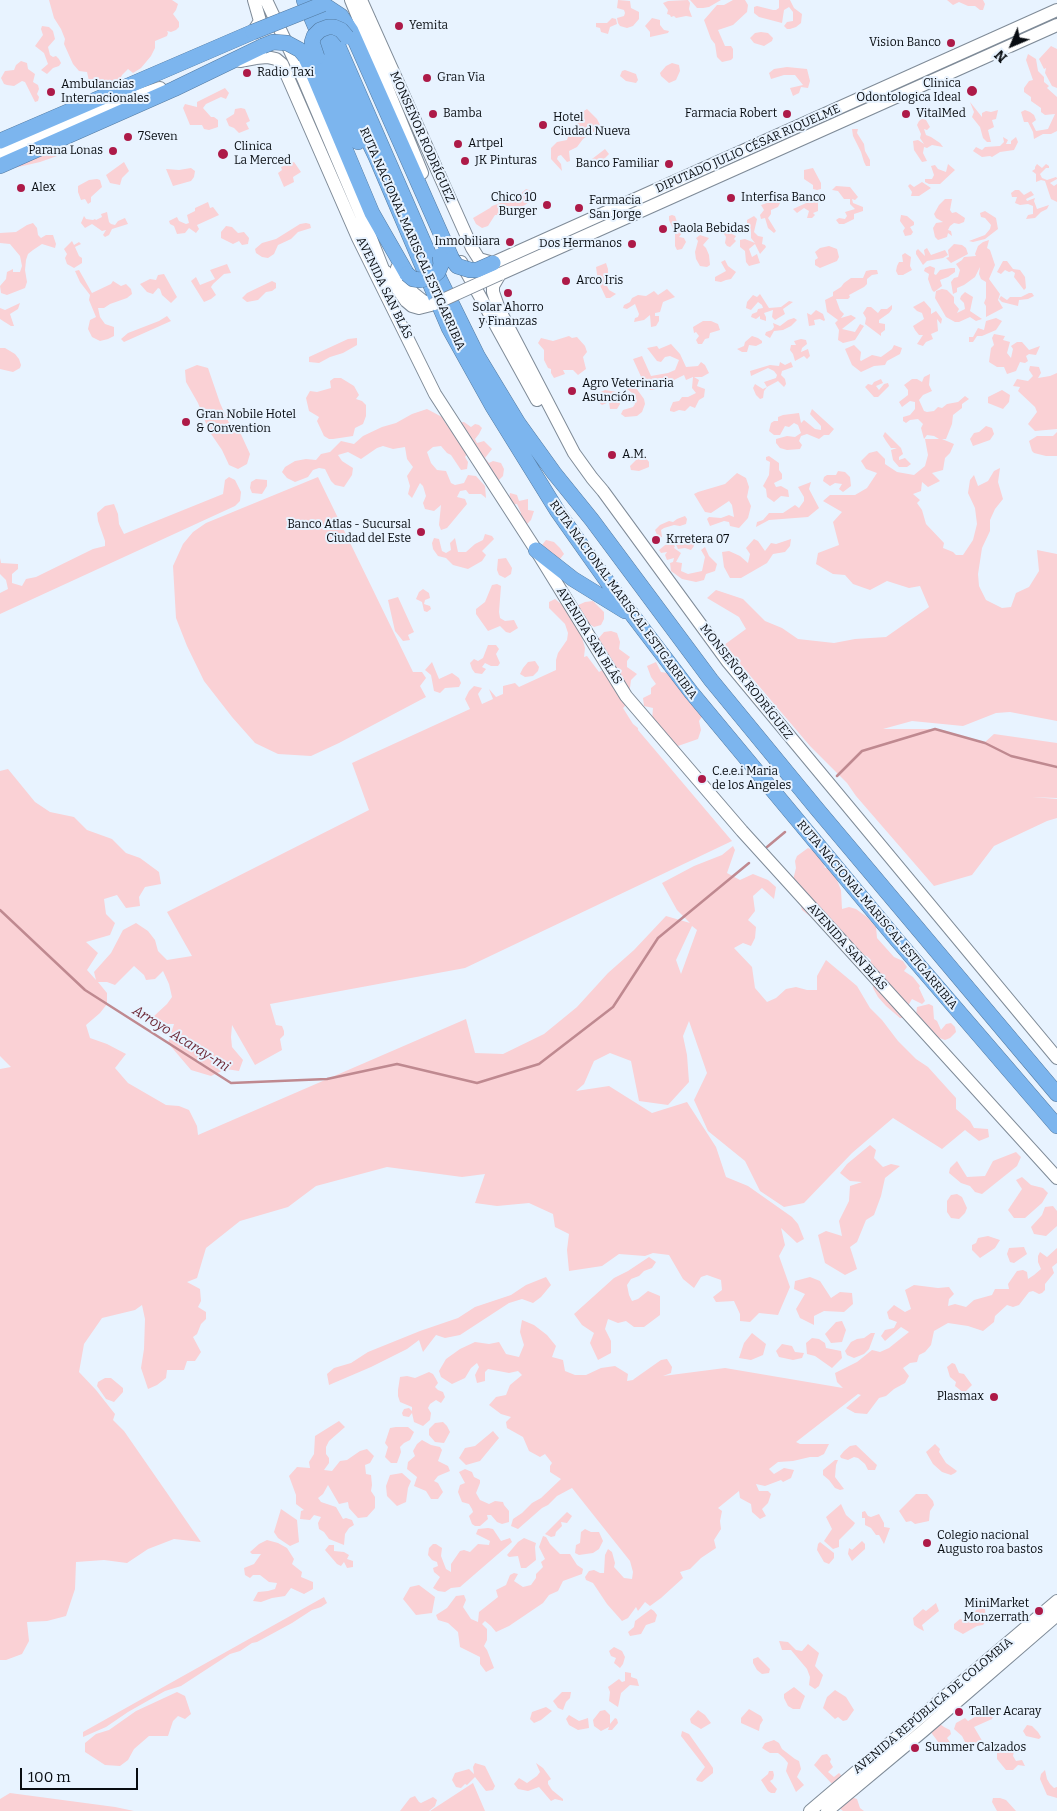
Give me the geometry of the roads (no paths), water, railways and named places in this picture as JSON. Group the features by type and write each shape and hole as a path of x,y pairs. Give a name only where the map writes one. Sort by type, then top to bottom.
{"highway":[{"name":"RUTA NACIONAL MARISCAL ESTIGARRIBIA","path":"304,0 446,321 532,473 558,512 690,692 897,940 1057,1126"},
{"path":"321,2 341,16 351,31 446,258"},
{"path":"0,141 321,2 338,5 346,11 366,39"},
{"name":"RUTA NACIONAL MARISCAL ESTIGARRIBIA","path":"321,2 440,280 478,357 518,423 711,680 1057,1094"},
{"path":"376,87 341,30 328,27 320,30 314,36 311,57 314,75 372,213 407,274 413,279 431,278 438,272 446,258"},
{"path":"0,166 263,46 273,42 287,43 311,57 396,205"},
{"path":"355,83 371,105 398,156 428,225 446,258 457,266 470,270 497,268"},
{"path":"536,550 573,579 634,616"}],"street":[{"path":"253,32 260,21 254,0"},
{"path":"266,0 303,78 383,268 400,320"},
{"path":"351,0 450,242 536,399 574,454"},
{"name":"MONSEÑOR RODRÍGUEZ","path":"361,0 472,248 479,259 497,268 493,286 494,297 574,454 728,662 1057,1058"},
{"name":"DIPUTADO JULIO CÉSAR RIQUELME","path":"497,268 1057,10"},
{"name":"DIPUTADO JULIO CÉSAR RIQUELME","path":"497,268 1057,25"},
{"path":"0,153 104,108 212,50"},
{"name":"AVENIDA SAN BLÁS","path":"104,108 220,67 262,57 276,59 282,64 358,238 435,394 536,550 626,696 742,831 1057,1178"},
{"path":"372,213 402,277 412,293 423,301 434,304"},
{"path":"383,268 406,301 412,306 419,308 434,304 497,268"},
{"name":"AVENIDA REPÚBLICA DE COLOMBIA","path":"810,1811 1057,1600"},
{"name":"AVENIDA REPÚBLICA DE COLOMBIA","path":"827,1811 1057,1615"}],"waterway":[{"path":"837,776 862,751 935,729 985,743 1011,756 1057,767"},
{"path":"767,847 785,832"},
{"name":"Arroyo Acaray-mi","path":"0,910 85,990 231,1083 327,1079 397,1064 477,1083 539,1064 613,1007 658,938 749,863"}],"place":[{"name":"Yemita","path":"399,26"},
{"name":"Vision Banco","path":"951,43"},
{"name":"Radio Taxi","path":"247,73"},
{"name":"Gran Via","path":"427,78"},
{"name":"Clinica Odontologica Ideal","path":"972,91"},
{"name":"Ambulancias Internacionales","path":"51,92"},
{"name":"Bamba","path":"433,114"},
{"name":"Farmacia Robert","path":"787,114"},
{"name":"VitalMed","path":"906,114"},
{"name":"Hotel Ciudad Nueva","path":"543,125"},
{"name":"7Seven","path":"128,137"},
{"name":"Artpel","path":"458,144"},
{"name":"Parana Lonas","path":"113,151"},
{"name":"Clinica La Merced","path":"223,154"},
{"name":"JK Pinturas","path":"465,161"},
{"name":"Banco Familiar","path":"669,164"},
{"name":"Alex","path":"21,188"},
{"name":"Interfisa Banco","path":"731,198"},
{"name":"Chico 10 Burger","path":"547,205"},
{"name":"Farmacia San Jorge","path":"579,208"},
{"name":"Paola Bebidas","path":"663,229"},
{"name":"Inmobiliara","path":"510,242"},
{"name":"Dos Hermanos","path":"632,244"},
{"name":"Arco Iris","path":"566,281"},
{"name":"Solar Ahorro y Finanzas","path":"508,293"},
{"name":"Agro Veterinaria Asunción","path":"572,391"},
{"name":"Gran Nobile Hotel & Convention","path":"186,422"},
{"name":"A.M.","path":"612,455"},
{"name":"Banco Atlas - Sucursal Ciudad del Este","path":"421,532"},
{"name":"Krretera 07","path":"656,540"},
{"name":"C.e.e.i Maria de los Angeles","path":"702,779"},
{"name":"Plasmax","path":"994,1397"},
{"name":"Colegio nacional Augusto roa bastos","path":"927,1543"},
{"name":"MiniMarket Monzerrath","path":"1039,1611"},
{"name":"Taller Acaray","path":"959,1712"},
{"name":"Summer Calzados","path":"915,1748"}]}
